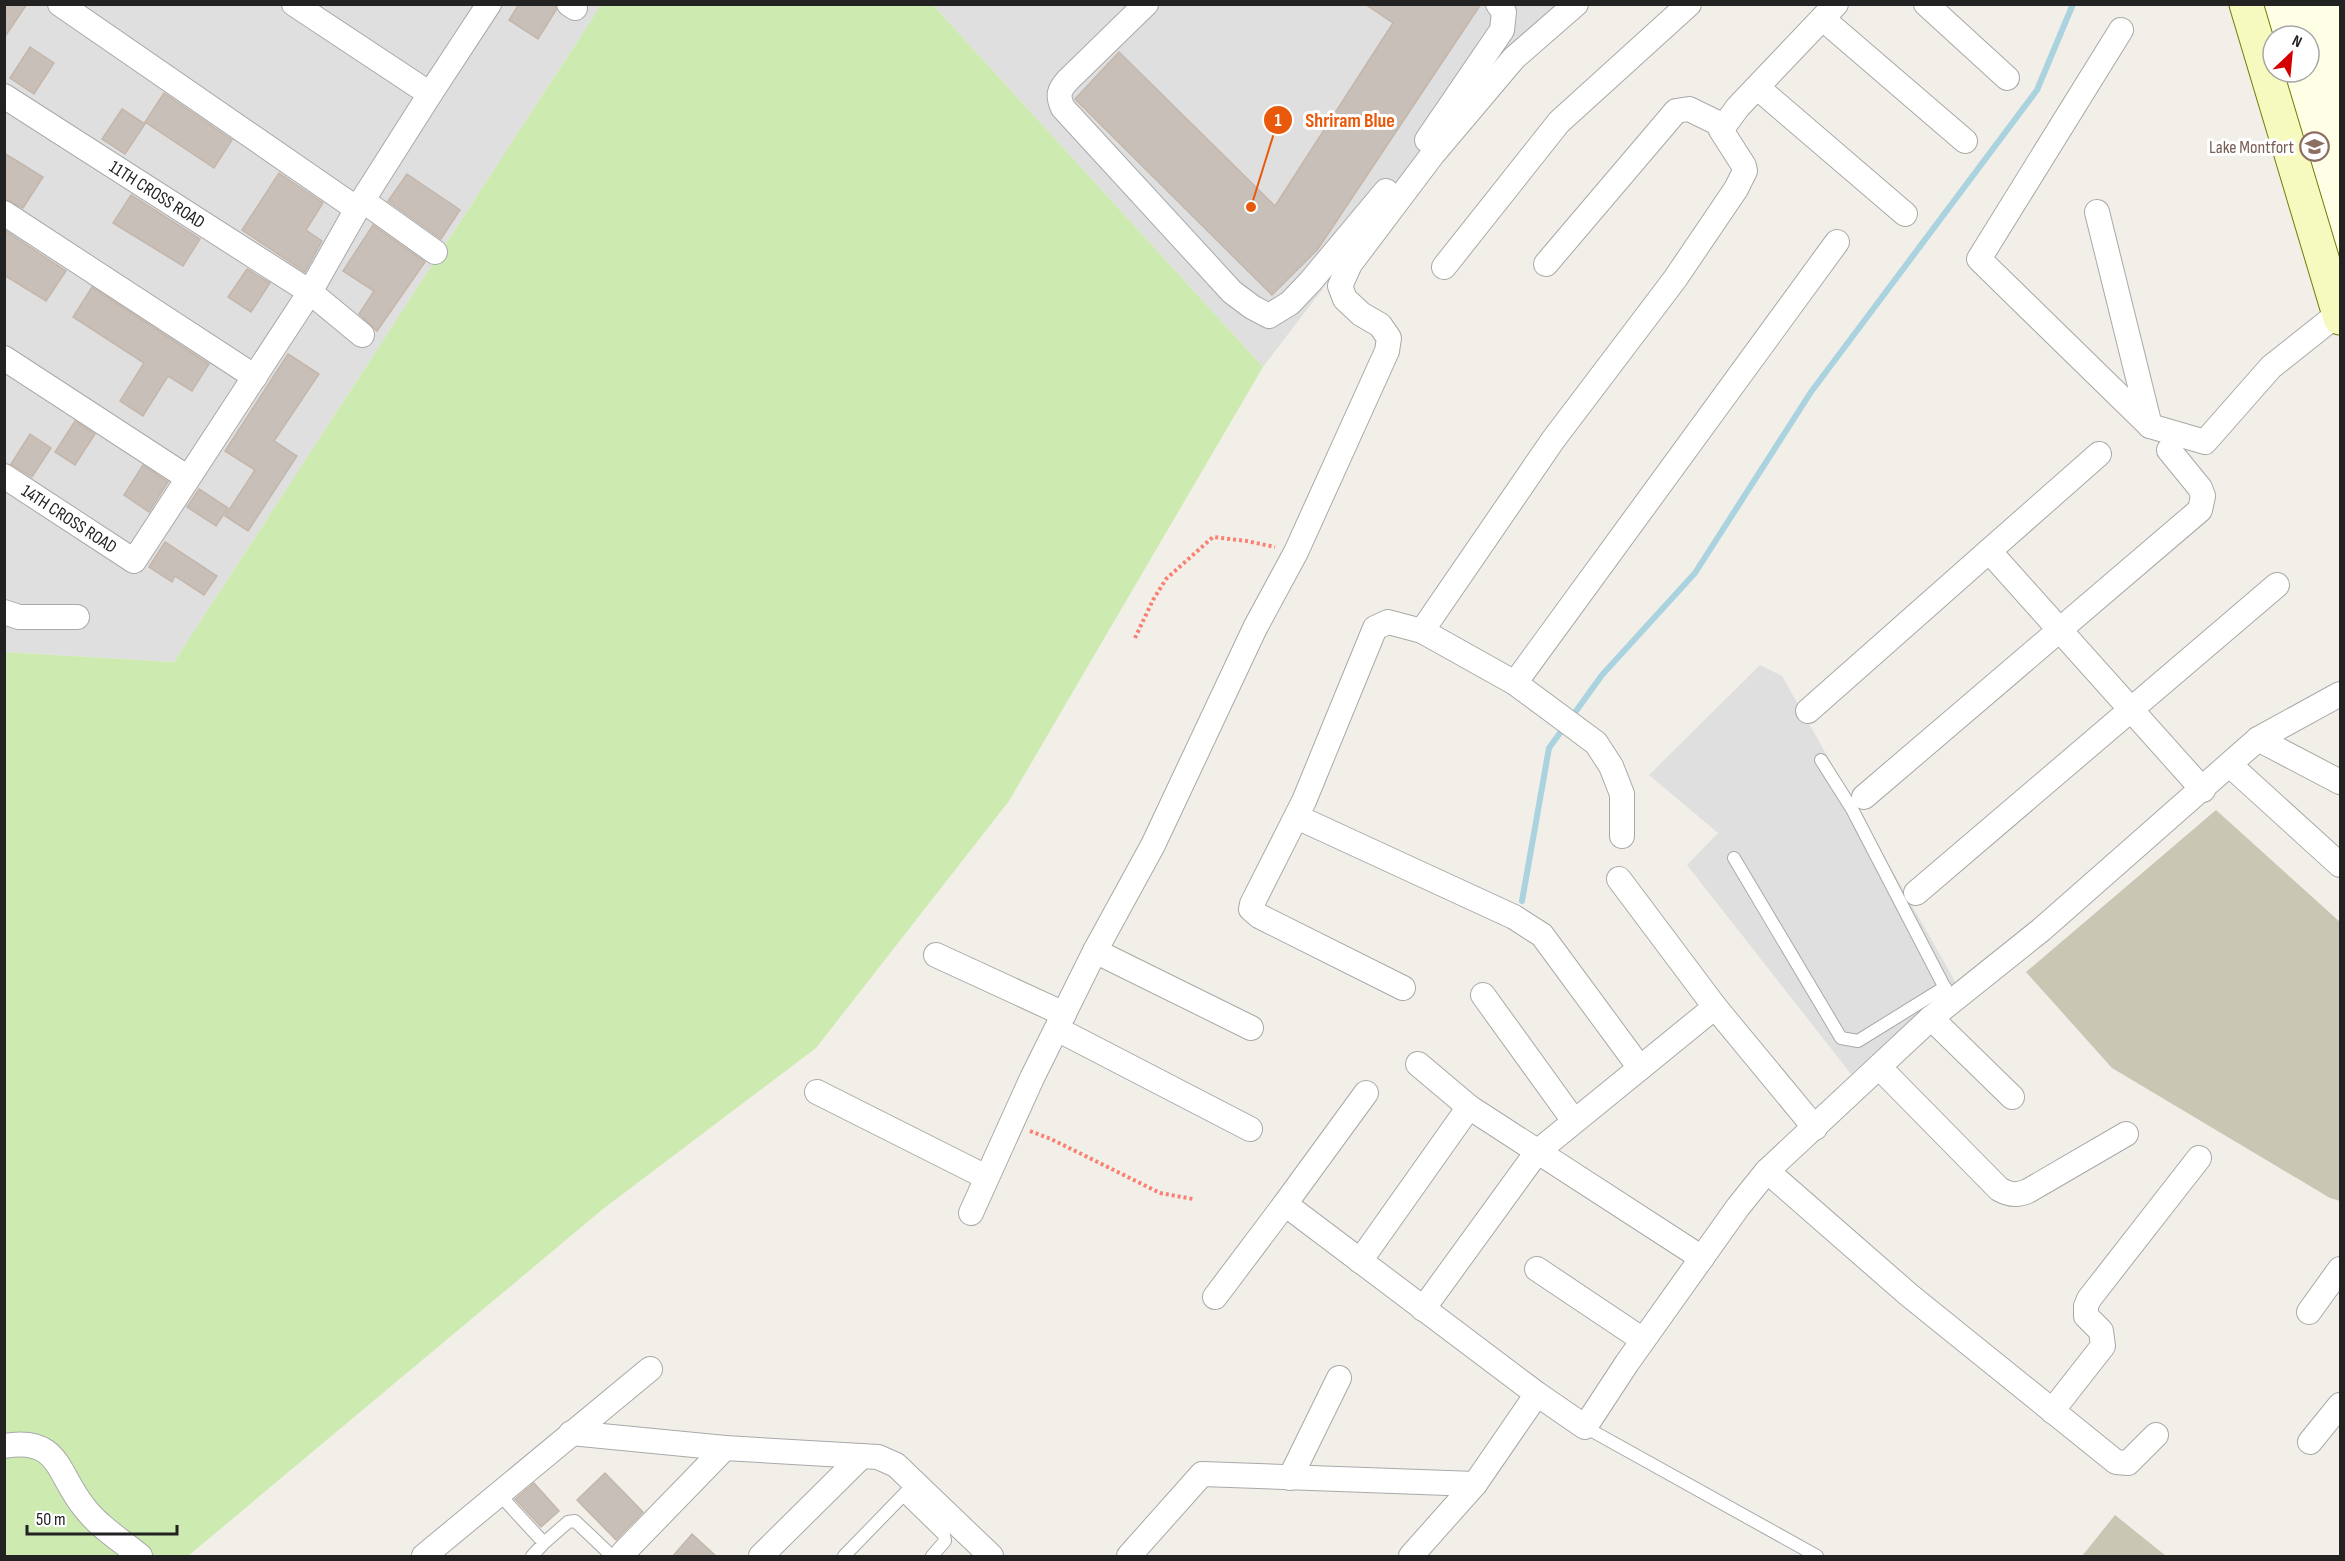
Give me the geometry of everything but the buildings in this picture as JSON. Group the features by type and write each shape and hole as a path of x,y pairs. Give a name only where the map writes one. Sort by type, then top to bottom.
{"street":[{"path":"60,4 360,205 435,252"},
{"path":"294,4 430,94"},
{"path":"4,358 188,478 310,292 360,205 489,4"},
{"path":"1146,4 1061,87 1059,100 1063,108 1232,292 1252,307 1269,315 1290,303 1310,282 1424,145 1502,30 1504,12 1498,4"},
{"path":"971,1213 1060,1021 1153,845 1255,628 1296,552 1387,351 1389,338 1380,325 1361,314 1345,299 1340,286 1350,264 1433,154 1514,58 1576,4"},
{"path":"1444,267 1559,122 1689,4"},
{"path":"1926,4 2007,78"},
{"path":"2121,30 1979,259 2150,426 2205,442 2271,367 2340,316 2247,4"},
{"path":"1422,631 1553,440 1674,279 1736,189 1745,171 1721,130 1829,12 1965,141"},
{"path":"1758,88 1905,214"},
{"name":"11TH CROSS ROAD","path":"4,96 310,292 362,335"},
{"path":"1546,264 1672,115 1681,109 1689,109 1724,126"},
{"path":"2097,212 2150,426"},
{"path":"4,213 255,377"},
{"path":"1515,683 1837,242"},
{"path":"1864,797 2059,628 2200,510 2203,496 2200,488 2169,450"},
{"path":"1808,711 2099,454"},
{"name":"14TH CROSS ROAD","path":"4,476 134,561 188,478"},
{"path":"1989,551 2203,790"},
{"path":"1916,893 2277,585"},
{"path":"4,612 19,617 77,617"},
{"path":"1403,988 1259,916 1251,909 1297,817 1375,628 1388,622 1422,631 1515,683 1596,743 1611,766 1622,794 1622,836"},
{"path":"1285,1204 1537,1394 1585,1427 1643,1340 1738,1207 1767,1172 1931,1018 1948,994 2041,930 2203,790 2258,739 2340,694"},
{"path":"2258,739 2340,782"},
{"path":"2230,765 2340,865"},
{"path":"1297,817 1514,917 1534,929 1542,935 1640,1068"},
{"path":"1619,879 1715,1007 1815,1128"},
{"path":"1095,951 1251,1028"},
{"path":"936,955 1060,1021 1250,1129"},
{"path":"1483,995 1574,1121"},
{"path":"1423,1309 1537,1152 1715,1007"},
{"path":"1931,1018 2012,1097"},
{"path":"1418,1064 1469,1107 1702,1258"},
{"path":"1879,1068 1999,1189 2006,1193 2014,1195 2028,1191 2126,1134"},
{"path":"817,1092 986,1177"},
{"path":"1215,1297 1366,1093"},
{"path":"1360,1261 1469,1107"},
{"path":"2052,1411 2103,1346 2101,1331 2086,1316 2089,1299 2199,1158"},
{"path":"1767,1172 1909,1295 2116,1462 2128,1463 2156,1435"},
{"path":"1537,1269 1643,1340"},
{"path":"2309,1312 2340,1269"},
{"path":"424,1557 650,1369"},
{"path":"1290,1478 1339,1378"},
{"path":"1412,1557 1475,1484 1537,1394"},
{"path":"2310,1442 2340,1405"},
{"path":"571,1433 725,1448 862,1456 887,1460 896,1465 909,1489 940,1518 991,1557"},
{"path":"4,1446 24,1444 40,1447 50,1454 58,1462 85,1509 140,1557"},
{"path":"618,1555 725,1448"},
{"path":"761,1557 862,1456"},
{"path":"1129,1557 1202,1474 1475,1484"}],"lane":[{"path":"1734,858 1841,1038 1858,1041 1948,994 1852,809 1821,760"},
{"path":"1585,1427 1817,1557"},
{"path":"844,1557 909,1489"},
{"path":"499,1494 544,1543"},
{"path":"932,1557 945,1541 940,1518"},
{"path":"532,1557 568,1522 575,1521 618,1555"}],"path":[{"path":"1135,638 1166,579 1213,537 1247,541 1296,552"},
{"path":"1008,1130 1029,1131 1040,1135 1160,1193 1193,1199"}],"shaded area":[{"path":"4,5 601,5 174,662 5,652"},
{"path":"933,5 1558,5 1507,48 1263,367"},
{"name":"Lake Montfort","path":"2246,5 2340,5 2340,269 2274,84 2321,84 2321,24 2261,24 2261,47"},
{"path":"1760,665 1782,676 1956,983 1851,1074 1687,865 1718,833 1649,775"},
{"path":"2216,810 2340,922 2340,1201 2330,1198 2112,1068 2026,972"},
{"path":"2115,1515 2166,1556 2082,1556"}],"green space":[{"path":"601,5 933,5 1263,367 1009,801 816,1048 603,1209 188,1556 5,1556 4,652 174,662"}],"waterway":[{"path":"1571,718 1602,675 1695,573 1811,392 2037,90 2073,4"},
{"path":"1522,901 1549,748 1565,726"}],"place":[{"name":"Lake Montfort","path":"2315,147"},
{"name":"Shriram Blue","path":"1251,207"}]}
